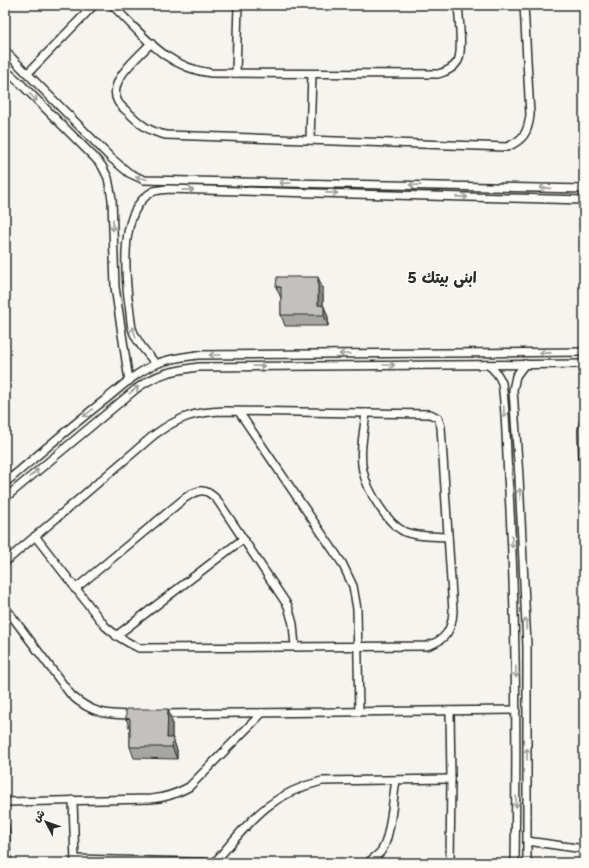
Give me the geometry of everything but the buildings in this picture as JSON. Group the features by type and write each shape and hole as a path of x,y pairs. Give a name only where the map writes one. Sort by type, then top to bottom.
{"street":[{"path":"28,73 94,5"},
{"path":"112,5 170,60 188,69 211,73 312,74 438,74 447,71 458,60 460,52 458,5"},
{"path":"236,73 238,5"},
{"path":"151,43 121,75 115,88 116,96 119,102 141,125 148,130 166,135 499,147 507,146 516,142 524,135 529,126 530,115 524,5"},
{"path":"5,51 111,158 136,178 144,180 584,189"},
{"path":"5,70 19,82 102,166 108,178 112,198 115,287 129,381"},
{"path":"310,140 312,74"},
{"path":"102,166 111,158"},
{"path":"158,190 159,180"},
{"path":"483,186 484,197"},
{"path":"156,364 138,342 132,328 127,286 127,237 131,219 137,207 144,198 152,192 166,189 584,200"},
{"path":"113,238 127,237"},
{"path":"5,483 86,414 142,371 176,357 197,355 584,352"},
{"path":"525,364 516,376 513,390 524,559 527,646 527,863"},
{"path":"5,498 136,388 147,380 162,374 198,367 584,364"},
{"path":"488,365 499,376 502,383 513,560 516,636 516,777 514,863"},
{"path":"503,391 513,390"},
{"path":"5,562 35,536 120,464 169,424 184,417 201,412 224,411 430,414 438,418 441,427 453,622 449,631 443,638 436,643 427,646 139,648 116,636 97,617 35,536"},
{"path":"239,412 348,572 353,586 356,603 359,647 359,712"},
{"path":"366,413 362,471 374,497 387,518 398,528 413,535 448,536"},
{"path":"584,421 582,431 584,483"},
{"path":"508,478 519,477"},
{"path":"75,589 185,498 197,491 208,492 213,495 243,538 291,611 295,647"},
{"path":"116,636 243,538"},
{"path":"513,560 524,559"},
{"path":"5,607 71,695 80,703 103,714 140,715"},
{"path":"156,714 516,710"},
{"path":"450,711 450,863"},
{"path":"5,802 151,799 164,798 177,794 189,787 262,713"},
{"path":"516,777 527,777"},
{"path":"214,863 259,813 279,797 306,785 322,781 451,779"},
{"path":"366,863 375,858 382,850 387,840 396,780"},
{"path":"73,800 75,861 230,863"},
{"path":"5,827 7,863"},
{"path":"527,841 584,849"}],"district":[{"name":"ابنى بيتك 5","path":"442,278"}]}
